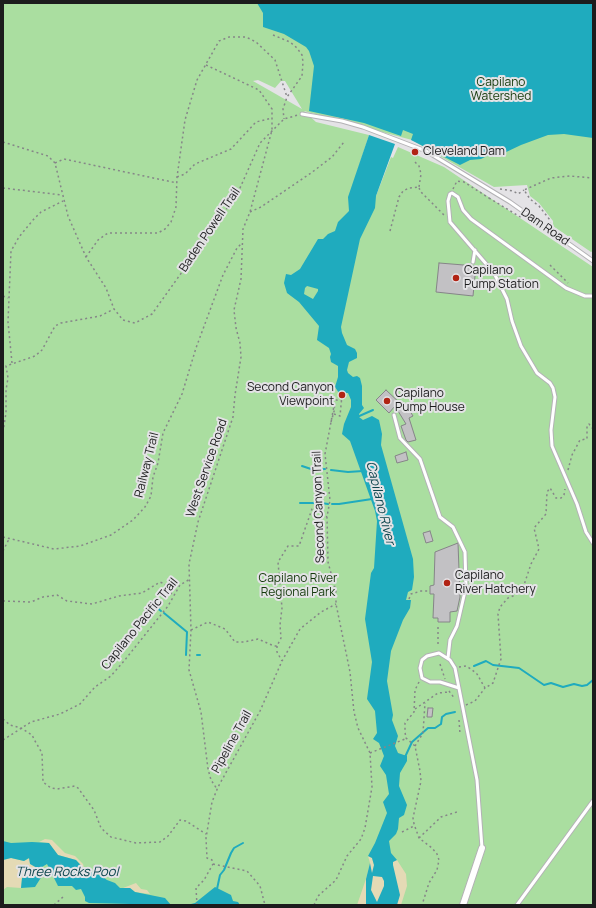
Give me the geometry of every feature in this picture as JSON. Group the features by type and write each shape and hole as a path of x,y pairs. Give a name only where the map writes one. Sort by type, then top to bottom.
{"street":[{"path":"463,905 482,848"}],"lane":[{"path":"302,114 349,123 413,146 446,162 496,193"},
{"path":"593,296 585,296 566,288 471,219 463,210 458,197 452,193 448,196 450,222 486,261 502,286 515,333 537,373 550,383 553,388 555,397 551,430 552,446 566,482 577,504 586,532 593,543"},
{"name":"Dam Road","path":"496,193 593,261"},
{"path":"473,262 475,250"},
{"path":"394,415 400,438 420,459 440,517 452,527 465,552 466,587 459,620 450,640 448,658"},
{"path":"459,688 440,682 430,682 422,678 421,663 427,656 439,654 448,658 455,668 463,705 477,780 482,848"},
{"path":"517,905 593,801"}],"path":[{"path":"273,35 290,42 298,48 302,55 304,70 302,76 287,97 283,109 284,119"},
{"path":"86,257 98,240 108,233 119,232 152,234 165,230 174,214 177,177 185,120 197,80 220,40 229,37 246,37 256,42 275,60 287,97"},
{"path":"177,177 185,174 195,164 231,149 256,122 272,118 272,109 258,90 206,65"},
{"name":"Baden Powell Trail","path":"114,309 123,320 129,322 141,322 152,314 240,188 260,143 284,119 292,115 302,114"},
{"name":"West Service Road","path":"217,789 211,780 208,768 201,712 189,670 191,630 189,564 198,522 234,417 235,395 241,357 234,310 241,279 241,244 243,230 250,212 272,130 272,118"},
{"path":"3,142 48,156 55,163 62,195 86,257 106,288 114,309 100,316 61,323 56,326 42,350 35,356 6,366 8,378 6,390 6,413 3,432"},
{"path":"250,212 261,207 311,173 332,157 344,142"},
{"path":"55,163 64,159 177,182"},
{"path":"415,162 419,166 421,174 419,187 420,191 450,222"},
{"path":"496,193 499,189 507,189 518,194 551,178 570,176 593,178"},
{"path":"452,193 455,183 460,181 487,196"},
{"path":"390,231 398,197 405,189 419,187"},
{"path":"3,188 62,195"},
{"path":"524,190 550,220 547,228"},
{"path":"12,363 8,322 11,251 19,237 41,212 64,201"},
{"name":"Railway Trail","path":"3,537 54,549 80,546 110,535 134,520 145,507 151,496 153,477 158,463 163,433 182,394 196,348 223,275 237,248 241,244"},
{"path":"550,266 567,281 568,284 566,288"},
{"path":"3,296 8,298"},
{"path":"334,414 340,416 342,395"},
{"path":"330,423 333,420 336,400 342,401"},
{"name":"Second Canyon Trail","path":"334,406 332,410 325,454 328,493 330,500 327,517 328,562 336,592 336,604 350,672 354,712 358,728 370,753"},
{"path":"463,705 468,705 476,701 485,688 493,683 501,664 498,614 500,607 508,598 520,593 539,549 534,528 546,514 547,492 550,488 556,498 563,498 572,455 580,440 587,439 587,426 589,424 593,429"},
{"path":"282,661 277,652 277,646 281,638 280,625 282,608 278,562 288,546 299,546 312,508 328,493"},
{"path":"318,504 322,515 327,517"},
{"path":"3,551 9,539"},
{"name":"Capilano Pacific Trail","path":"3,740 31,722 70,710 80,704 95,687 111,676 168,606 180,585 190,579"},
{"path":"3,601 31,602 43,597 57,595 67,601 92,604 119,596 142,593 160,582 165,584 173,596"},
{"path":"409,599 411,594 421,591 428,592"},
{"name":"Pipeline Trail","path":"213,864 212,860 207,858 206,834 212,802 217,789 260,711 282,661 300,629 321,612 336,604"},
{"path":"191,630 208,622 225,630 235,642 258,639 277,646"},
{"path":"438,624 438,644"},
{"path":"440,664 445,678"},
{"path":"460,666 472,669 477,674 485,688"},
{"path":"415,710 417,684 422,678"},
{"path":"422,905 429,883 437,870 439,860 437,854 432,848 419,838 414,826 413,818 421,781 418,755 414,746 406,738 405,723 415,710 438,693 449,691 456,702"},
{"path":"414,746 424,730 425,703"},
{"path":"459,716 460,734"},
{"path":"3,719 10,725 21,728 32,735 42,753 43,782 46,785 57,789 75,786 78,788 84,794 94,810 101,828 111,837 136,843 160,842 168,836 180,820 186,821 206,834"},
{"path":"314,905 318,896 336,880 348,856 363,834 372,788 370,753 402,742 406,738"},
{"path":"419,838 441,817 457,812"},
{"path":"402,832 414,826"},
{"path":"197,905 196,888 204,880 213,864 241,869 252,876 260,886 265,905"},
{"path":"54,905 63,897"},
{"path":"39,905 49,905"}],"green space":[{"name":"Capilano River Regional Park","path":"3,3 593,3 593,251 591,252 553,226 553,221 539,203 530,196 527,185 494,187 412,140 304,111 316,122 369,135 352,188 376,196 391,157 393,158 398,147 444,167 593,267 593,905 3,905","holes":["258,80 275,88 281,81 285,81 302,109 253,81"]}],"sand":[{"path":"45,839 52,840 65,853 75,856 83,864 84,868 76,860 58,855 49,843 39,842"},
{"path":"368,856 372,858 374,865 397,860 406,874 407,886 401,905 357,905 370,863"},
{"path":"11,858 24,861 30,858 37,868 33,874 22,878 21,888 7,887 3,890 3,860"},
{"path":"136,883 141,889 147,890 150,894 135,892 130,888 123,888"}],"water":[{"path":"257,3 593,3 593,138 564,134 548,135 502,154 470,160 460,165 411,140 413,134 403,130 401,136 364,123 309,111 314,66 309,51 306,47 284,34 263,27 263,13"},
{"name":"Capilano River","path":"369,135 395,144 376,196 375,208 360,239 341,327 347,345 355,349 357,353 357,358 349,362 347,370 353,377 357,376 360,378 362,386 362,405 364,408 359,414 359,417 363,420 372,416 379,420 382,434 381,445 413,559 414,577 412,590 408,592 406,600 411,600 410,608 403,620 391,651 387,681 393,715 392,720 398,736 395,746 398,753 407,756 407,761 400,773 399,786 407,805 404,815 399,818 396,834 389,841 391,853 397,860 393,862 393,865 400,895 397,905 366,905 366,879 370,863 372,873 374,865 372,858 368,856 387,813 383,802 389,794 386,775 380,766 384,756 379,743 373,739 377,733 375,711 367,699 372,662 365,619 371,573 374,568 377,521 375,511 350,441 342,434 344,424 351,407 351,400 348,393 339,393 335,387 338,377 338,366 331,362 329,348 317,340 319,326 299,302 287,293 284,283 286,274 291,275 300,269 318,239 323,239 328,234 335,231 338,222 349,211 348,197","holes":["307,286 318,289 313,299 304,294","373,876 382,877 384,881 384,886 377,902 371,890"]},
{"name":"Three Rocks Pool","path":"3,841 11,843 49,843 58,855 76,860 86,871 100,875 115,883 120,888 130,888 135,892 165,898 171,905 89,903 85,901 85,897 81,889 76,890 72,886 58,886 47,864 42,867 42,876 35,887 21,888 22,878 33,874 37,868 30,864 29,858 24,861 11,858 3,860"},
{"path":"215,887 231,895 233,901 238,902 240,905 187,905 195,903"}],"building":[{"name":"Capilano Pump Station","path":"439,263 476,266 473,296 436,292"},
{"path":"386,390 402,405 405,403 413,416 409,418 416,440 408,442 406,440 401,426 406,424 395,406 389,413 376,400"},
{"path":"406,452 408,460 397,463 395,456"},
{"path":"430,531 433,541 426,543 423,533"},
{"name":"Capilano River Hatchery","path":"458,543 460,597 457,611 450,612 450,622 438,622 438,618 433,618 434,594 430,594 430,586 434,585 435,552"},
{"path":"428,708 433,708 432,717 427,717"}],"waterway":[{"path":"357,417 373,410"},
{"path":"302,466 314,470 325,469"},
{"name":"Capilano River","path":"331,470 348,472 363,471"},
{"name":"Capilano River","path":"332,504 372,499"},
{"path":"300,503 314,503"},
{"path":"321,503 328,504"},
{"path":"156,607 161,611"},
{"path":"164,613 187,632 186,655"},
{"path":"474,666 486,661 493,665 519,668 544,685 551,683 563,687 574,684 582,686 587,685 593,680"},
{"path":"405,757 412,742 428,728 435,728 441,724 442,717 446,714 455,712"},
{"path":"217,889 220,875 224,870 231,853 234,848 243,843"}],"place":[{"name":"Cleveland Dam","path":"415,152"},
{"name":"Capilano Pump Station","path":"456,278"},
{"name":"Second Canyon Viewpoint","path":"342,395"},
{"name":"Capilano Pump House","path":"387,401"},
{"name":"Capilano River Hatchery","path":"447,583"}],"park label":[{"name":"Capilano Watershed","path":"501,90"}]}
